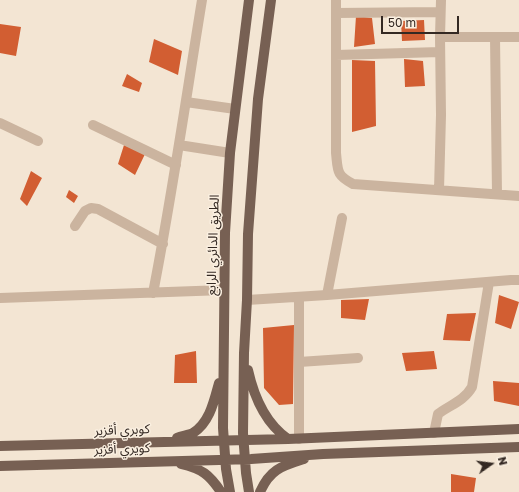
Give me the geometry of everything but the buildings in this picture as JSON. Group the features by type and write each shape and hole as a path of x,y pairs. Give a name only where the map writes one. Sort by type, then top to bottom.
{"main road":[{"name":"الطريق الدائري الرابع","path":"230,492 225,460 223,428 225,233 230,153 249,0"},
{"path":"249,492 244,440 244,353 247,300 248,234 258,99 271,0"},
{"path":"244,353 251,383 262,409 280,434 288,439"},
{"path":"156,442 178,438 192,433 202,425 211,411 223,364"},
{"name":"كوبري أقزير","path":"0,446 299,439 519,430"},
{"path":"260,492 274,471 295,462 323,454 519,448"},
{"name":"كويري أقزير","path":"0,466 225,460 323,454"},
{"path":"157,462 181,464 194,467 205,473 215,483 221,492"}],"street":[{"path":"153,293 163,244 202,0"},
{"path":"336,0 336,153 340,175 353,184 519,196"},
{"path":"439,190 441,115 441,0"},
{"path":"336,13 440,12"},
{"path":"440,37 519,37"},
{"path":"495,37 497,194"},
{"path":"336,55 440,52"},
{"path":"186,102 235,109"},
{"path":"0,123 38,141"},
{"path":"93,125 176,165"},
{"path":"179,145 230,153"},
{"path":"75,226 85,211 91,208 98,209 163,244"},
{"path":"327,295 342,218"},
{"path":"247,300 519,280"},
{"path":"434,433 438,414 465,397 472,387 488,282"},
{"path":"0,298 224,290"},
{"path":"299,297 299,439"},
{"path":"299,362 358,358"}]}
